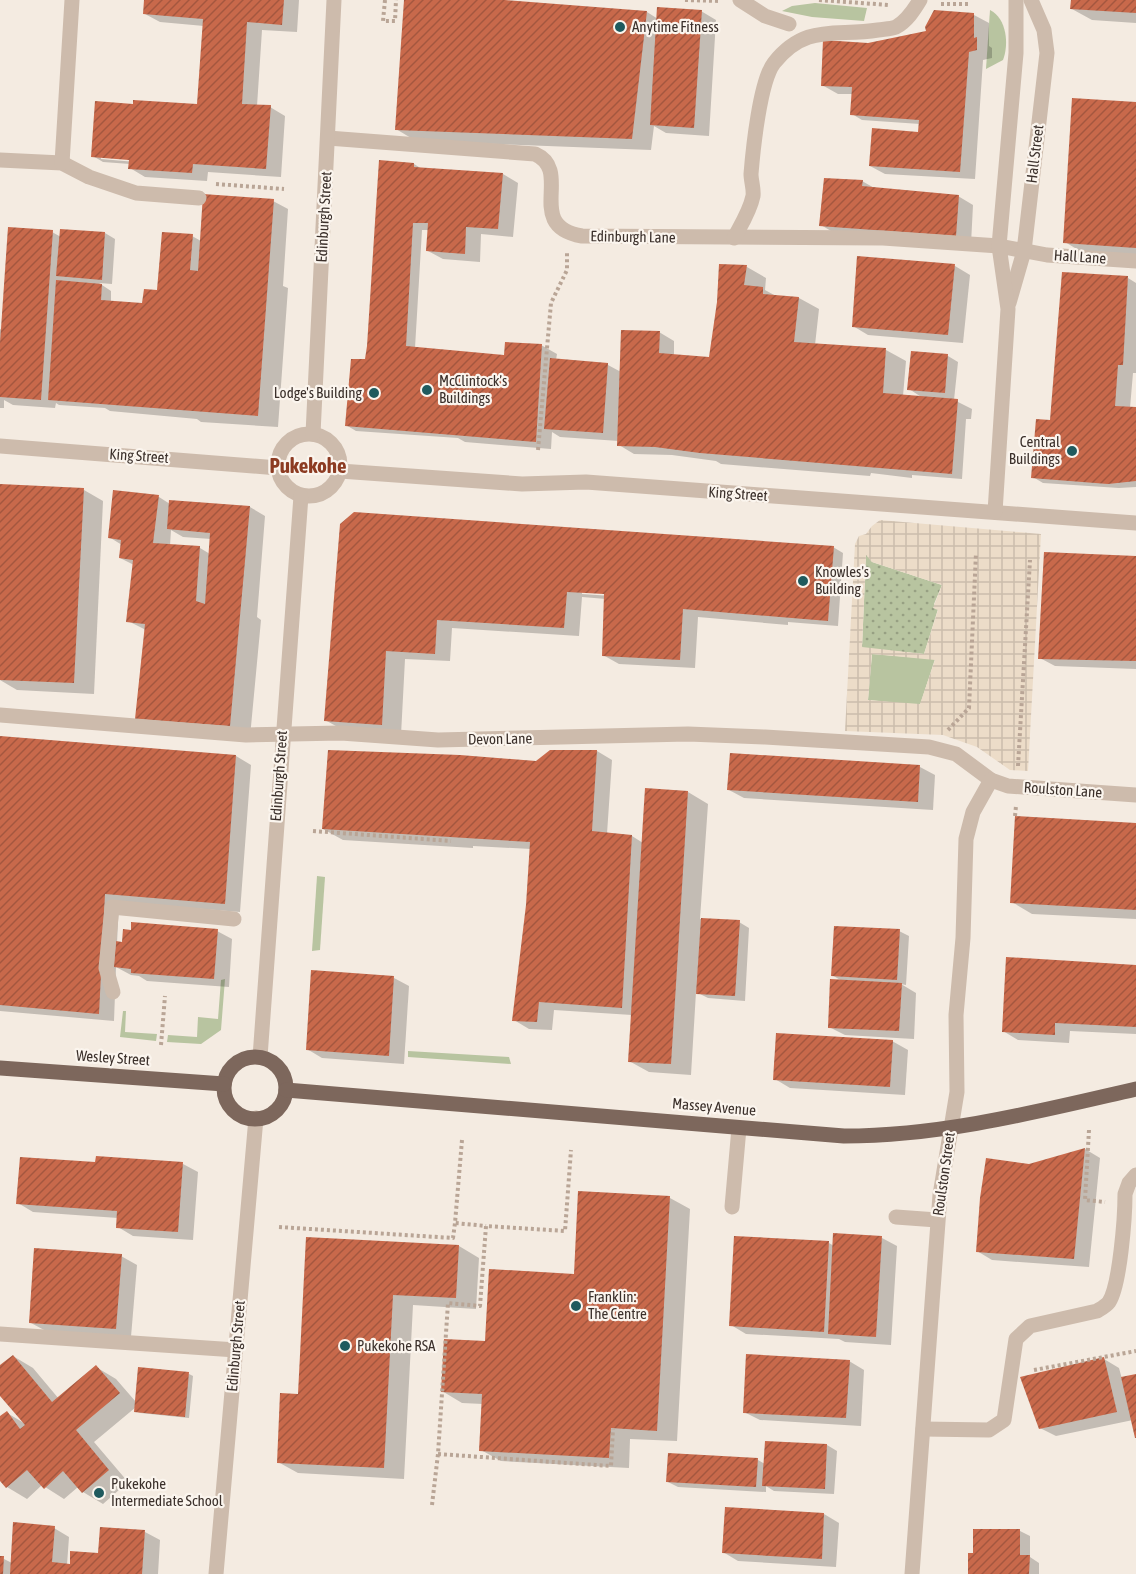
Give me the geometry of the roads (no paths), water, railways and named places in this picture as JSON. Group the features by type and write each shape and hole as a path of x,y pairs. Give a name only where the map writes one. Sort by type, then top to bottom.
{"main road":[{"path":"260,1057 268,1060 282,1072 286,1090 285,1097 277,1110 264,1118 241,1115 230,1106 226,1099 224,1084 234,1065 246,1058 260,1057"},
{"name":"Wesley Street","path":"0,1068 224,1084"},
{"name":"Massey Avenue","path":"286,1090 738,1128 844,1136 883,1136 951,1128 1136,1089"}],"street":[{"path":"62,163 72,0"},
{"name":"Edinburgh Street","path":"313,434 334,0"},
{"path":"734,238 753,195 751,177 753,151 761,102 772,65 792,46 807,36 827,32 864,32 896,27 913,13 920,0"},
{"name":"Hall Street","path":"995,512 1008,309 999,246 1016,53 1016,0"},
{"name":"Hall Street","path":"1008,309 1024,252 1047,52 1044,30 1031,0"},
{"path":"733,1 789,24"},
{"name":"Edinburgh Lane","path":"328,138 535,154 542,157 550,168 550,207 555,222 567,233 582,236 875,238 999,246"},
{"path":"0,160 62,163 89,177 136,193 199,198"},
{"name":"Hall Lane","path":"999,246 1024,252 1136,261"},
{"path":"305,434 324,437 336,449 339,456 340,471 336,482 330,489 312,497 301,496 288,489 283,483 278,468 283,448 291,440 305,434"},
{"name":"King Street","path":"0,446 278,468"},
{"name":"King Street","path":"340,471 522,484 586,482 1136,523"},
{"name":"Edinburgh Street","path":"260,1057 301,496"},
{"name":"Devon Lane","path":"0,715 246,735 341,733 438,740 688,734 929,747 956,754 991,780"},
{"name":"Roulston Lane","path":"991,780 1017,787 1136,795"},
{"name":"Roulston Street","path":"912,1574 937,1220 957,1084 956,1015 963,938 968,829 973,813 991,780"},
{"path":"113,992 106,968 112,907 234,919"},
{"name":"Edinburgh Street","path":"216,1574 256,1118"},
{"path":"732,1207 738,1128"},
{"path":"923,1429 989,1430 1004,1420 1016,1340 1030,1326 1097,1311 1107,1305 1117,1275 1125,1194 1129,1183 1136,1175"},
{"path":"896,1217 937,1220"},
{"path":"0,1334 236,1350"}],"place":[{"name":"Anytime Fitness","path":"620,27"},
{"name":"McClintock’s Buildings","path":"427,390"},
{"name":"Lodge's Building","path":"374,393"},
{"name":"Central Buildings","path":"1072,451"},
{"name":"Knowles's Building","path":"803,581"},
{"name":"Franklin: The Centre","path":"576,1306"},
{"name":"Pukekohe RSA","path":"345,1346"},
{"name":"Pukekohe Intermediate School","path":"99,1493"}],"district":[{"name":"Pukekohe","path":"308,466"}]}
